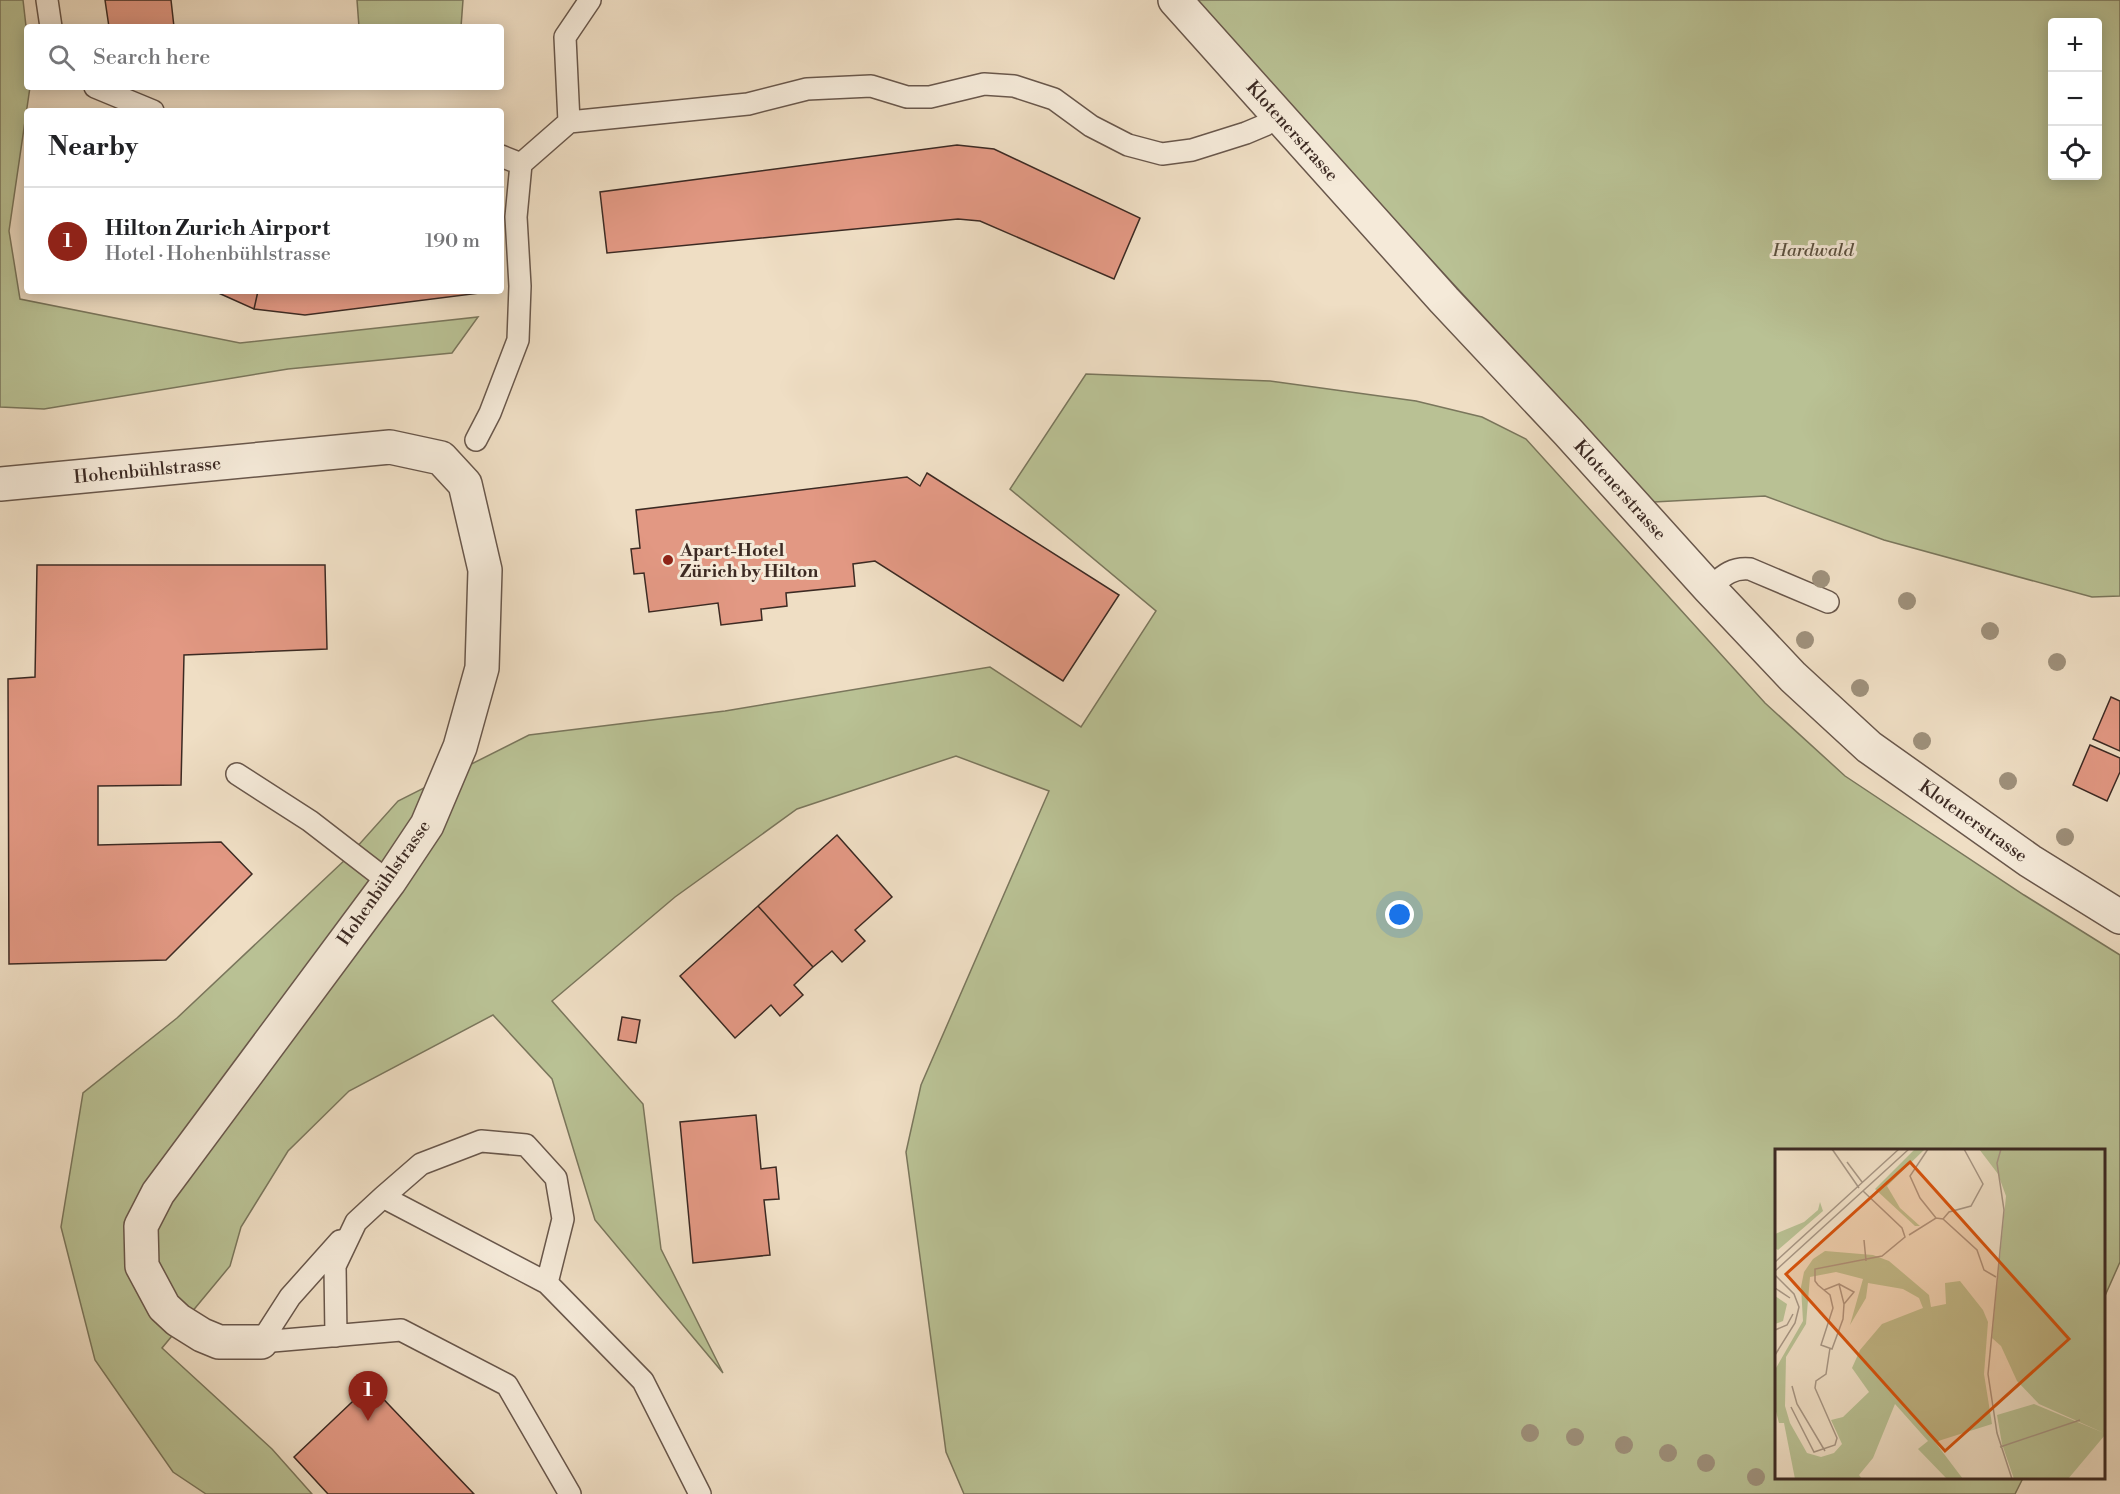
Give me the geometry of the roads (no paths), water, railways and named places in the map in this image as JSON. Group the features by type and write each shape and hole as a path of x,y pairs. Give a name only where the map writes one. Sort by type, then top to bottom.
{"street":[{"name":"Klotenerstrasse","path":"1175,0 1277,116 1793,677 1869,747 2030,861 2120,917"},
{"name":"Hohenbühlstrasse","path":"0,484 390,447 441,458 465,484 485,570 482,668 460,747 432,814 389,882 158,1193 141,1226 142,1266 168,1312 202,1335 219,1342 261,1342"}],"lane":[{"path":"47,0 51,24"},
{"path":"569,122 565,37 590,0"},
{"path":"476,440 490,413 518,340 520,286 511,160 569,122 748,104 807,89 871,86 907,97 930,97 984,84 1014,86 1054,99 1091,126 1128,145 1162,154 1192,150 1246,134 1266,125 1277,116"},
{"path":"102,90 146,108"},
{"path":"1709,588 1726,574 1738,568 1750,569 1828,602"},
{"path":"237,774 310,821 389,882"},
{"path":"261,1342 290,1297 356,1222 383,1197 421,1164 481,1141 526,1145 556,1178 563,1219 547,1282"},
{"path":"383,1197 547,1282 643,1381 700,1494"},
{"path":"336,1336 335,1266 356,1222"},
{"path":"261,1342 401,1330 507,1385 570,1494"}],"place":[{"name":"Apart-Hotel Zürich by Hilton","path":"668,560"},
{"name":"Hilton Zurich Airport","path":"368,1421"}],"park label":[{"name":"Hardwald","path":"1813,250"}]}
